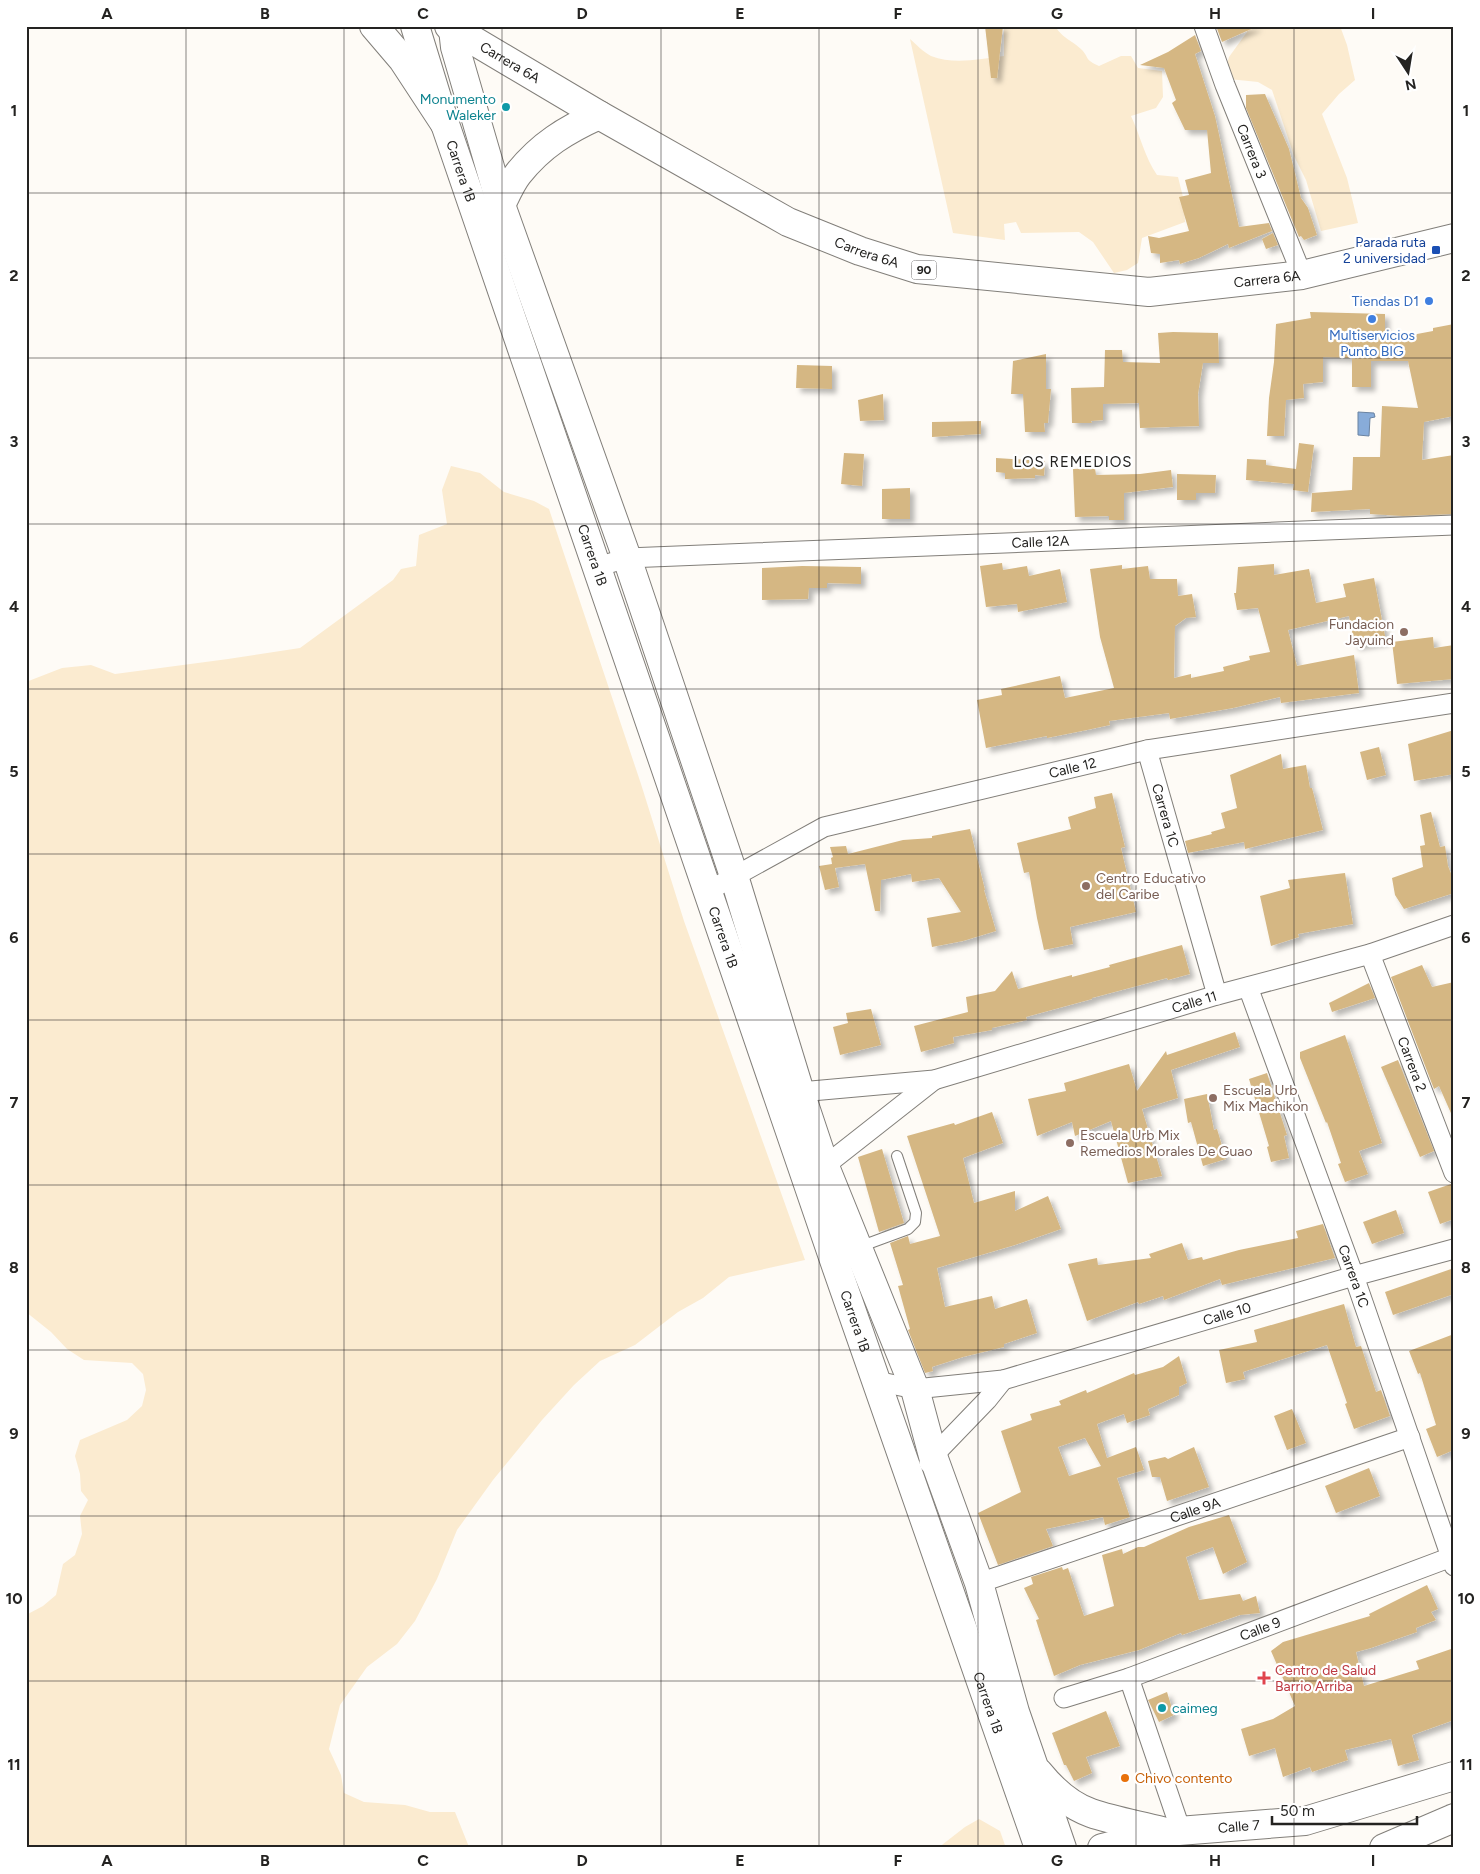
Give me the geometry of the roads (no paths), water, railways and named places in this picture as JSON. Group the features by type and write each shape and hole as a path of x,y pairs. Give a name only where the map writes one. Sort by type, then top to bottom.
{"main road":[{"path":"374,26 403,60 445,124"},
{"name":"Carrera 1B","path":"415,26 445,124 708,891 790,1096 816,1173 876,1381 1039,1848"},
{"name":"Carrera 1B","path":"451,27 501,205 627,558 734,876 790,1096"},
{"name":"Carrera 6A","path":"451,27 599,115 788,222 860,251 917,269 1149,292 1302,275 1454,238"},
{"path":"501,205 518,175 541,150 568,130 599,115"},
{"name":"Carrera 1B","path":"816,1173 858,1247 915,1389 933,1456 979,1583 1015,1712 1062,1848"},
{"path":"1035,1769 1046,1782 1070,1802 1089,1812 1174,1831"},
{"name":"Calle 7","path":"1174,1831 1305,1821 1454,1776"},
{"path":"1384,1848 1454,1818"},
{"path":"1102,1848 1174,1831"}],"street":[{"name":"Carrera 3","path":"1204,26 1225,85 1302,275"},
{"name":"Calle 12A","path":"596,567 627,558 1454,525"},
{"name":"Calle 12","path":"708,891 824,827 1147,750 1454,703"},
{"name":"Carrera 1C","path":"1147,750 1217,996"},
{"name":"Calle 11","path":"934,1080 1248,987 1370,954 1454,925"},
{"name":"Carrera 2","path":"1370,954 1454,1173"},
{"name":"Carrera 1C","path":"1248,987 1354,1276 1453,1560"},
{"path":"790,1096 934,1080"},
{"path":"816,1173 934,1080"},
{"name":"Calle 10","path":"876,1381 915,1389 1003,1380 1354,1276 1454,1249"},
{"path":"913,1486 933,1456 987,1400 1003,1380"},
{"name":"Calle 9A","path":"979,1583 1410,1437"},
{"name":"Calle 9","path":"1064,1698 1129,1678 1453,1560"},
{"path":"1129,1678 1174,1831"}],"lane":[{"path":"858,1247 908,1230 915,1222 916,1213 897,1156"}],"water":[{"path":"1358,412 1374,413 1375,417 1370,418 1369,436 1358,435"}],"place":[{"name":"Monumento Waleker","path":"506,107"},
{"name":"Parada ruta 2 universidad","path":"1436,250"},
{"name":"Tiendas D1","path":"1429,301"},
{"name":"Multiservicios Punto BIG","path":"1372,319"},
{"name":"Fundacion Jayuind","path":"1404,632"},
{"name":"Centro Educativo del Caribe","path":"1086,886"},
{"name":"Escuela Urb Mix Machikon","path":"1213,1098"},
{"name":"Escuela Urb Mix Remedios Morales De Guao","path":"1070,1143"},
{"name":"Centro de Salud Barrio Arriba","path":"1264,1678"},
{"name":"caimeg","path":"1162,1708"},
{"name":"Chivo contento","path":"1125,1778"}],"district":[{"name":"LOS REMEDIOS","path":"1073,462"}]}
